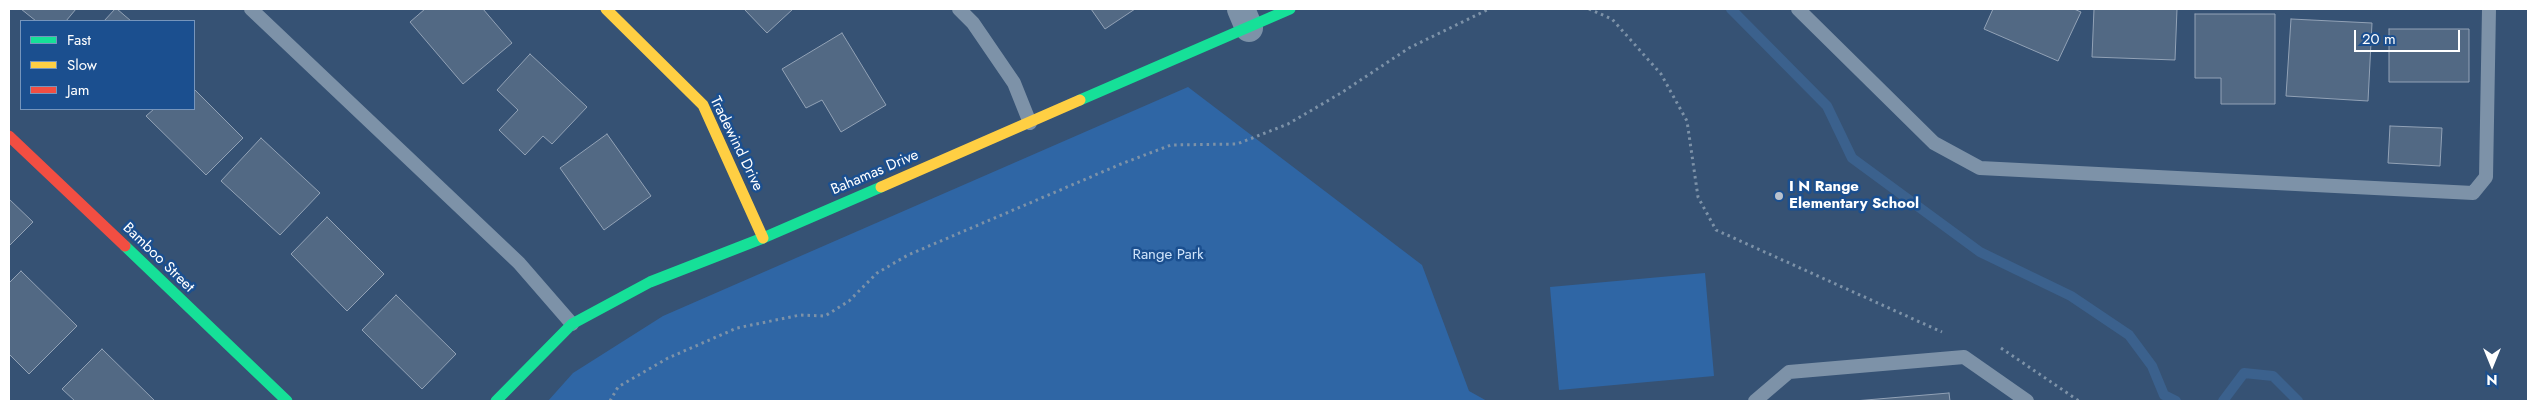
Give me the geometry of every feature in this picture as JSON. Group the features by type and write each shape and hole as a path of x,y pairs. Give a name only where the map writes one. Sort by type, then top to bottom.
{"street":[{"name":"Tradewind Drive","path":"606,9 704,105 763,238"},
{"name":"Bahamas Drive","path":"496,401 572,324 650,282 763,238 1030,123 1245,18 1290,9"},
{"name":"Bamboo Street","path":"9,136 287,401"}],"lane":[{"path":"251,9 519,263 572,324"},
{"path":"960,9 973,23 1014,83 1030,123"},
{"path":"1798,9 1934,143 1980,168 2472,193 2486,177 2489,9"},
{"path":"1755,401 1789,372 1964,357 2027,401"}],"path":[{"path":"610,401 618,387 668,358 737,328 800,315 825,316 849,301 877,273 908,255 1121,164 1171,145 1237,144 1288,124 1341,93 1409,48 1489,9"},
{"path":"1589,9 1612,19 1661,74 1686,121 1698,197 1716,230 1943,332 1952,332"},
{"path":"1992,343 2079,401"}],"green space":[{"name":"Range Park","path":"1188,87 1422,265 1469,391 1487,401 548,401 573,373 663,316"},
{"path":"1705,273 1714,376 1559,390 1550,287"}],"building":[{"path":"21,9 76,9 67,20 35,20"},
{"path":"117,9 130,20 105,20"},
{"path":"425,9 483,9 512,43 463,84 410,22"},
{"path":"744,9 793,9 767,33"},
{"path":"1091,9 1135,9 1105,29"},
{"path":"1993,9 2074,9 2081,12 2058,61 1984,29"},
{"path":"2094,9 2177,9 2175,60 2092,57"},
{"path":"2195,14 2275,14 2275,104 2221,104 2221,78 2195,78"},
{"path":"2291,19 2372,23 2368,101 2286,96"},
{"path":"2389,29 2469,29 2469,82 2389,82"},
{"path":"842,33 886,105 841,132 822,100 806,108 782,69"},
{"path":"530,54 587,107 552,144 543,136 525,155 499,130 518,110 497,90"},
{"path":"195,90 243,138 206,175 146,116 153,110 195,110"},
{"path":"2390,126 2442,128 2440,166 2388,163"},
{"path":"607,134 651,196 604,230 560,168"},
{"path":"261,138 320,193 280,235 221,181"},
{"path":"9,199 33,222 9,246"},
{"path":"327,217 384,274 347,311 291,254"},
{"path":"21,271 77,326 29,374 9,354 9,283"},
{"path":"396,295 456,354 422,389 362,330"},
{"path":"102,349 155,401 75,401 62,389"},
{"path":"1949,393 1950,401 1854,401"}],"waterway":[{"path":"1731,9 1827,106 1852,158 1980,252 2071,296 2129,335 2152,366 2164,395 2176,401"},
{"path":"2223,401 2244,373 2273,376 2298,401"}],"traffic: fast":[{"path":"1080,100 1290,9"},
{"path":"496,401 572,324 650,282 763,238 881,187"},
{"path":"125,246 287,401"}],"traffic: slow":[{"path":"606,9 703,105 763,238"},
{"path":"881,187 1080,100"}],"traffic: jam":[{"path":"9,136 125,246"}],"place":[{"name":"I N Range Elementary School","path":"1779,196"}]}
